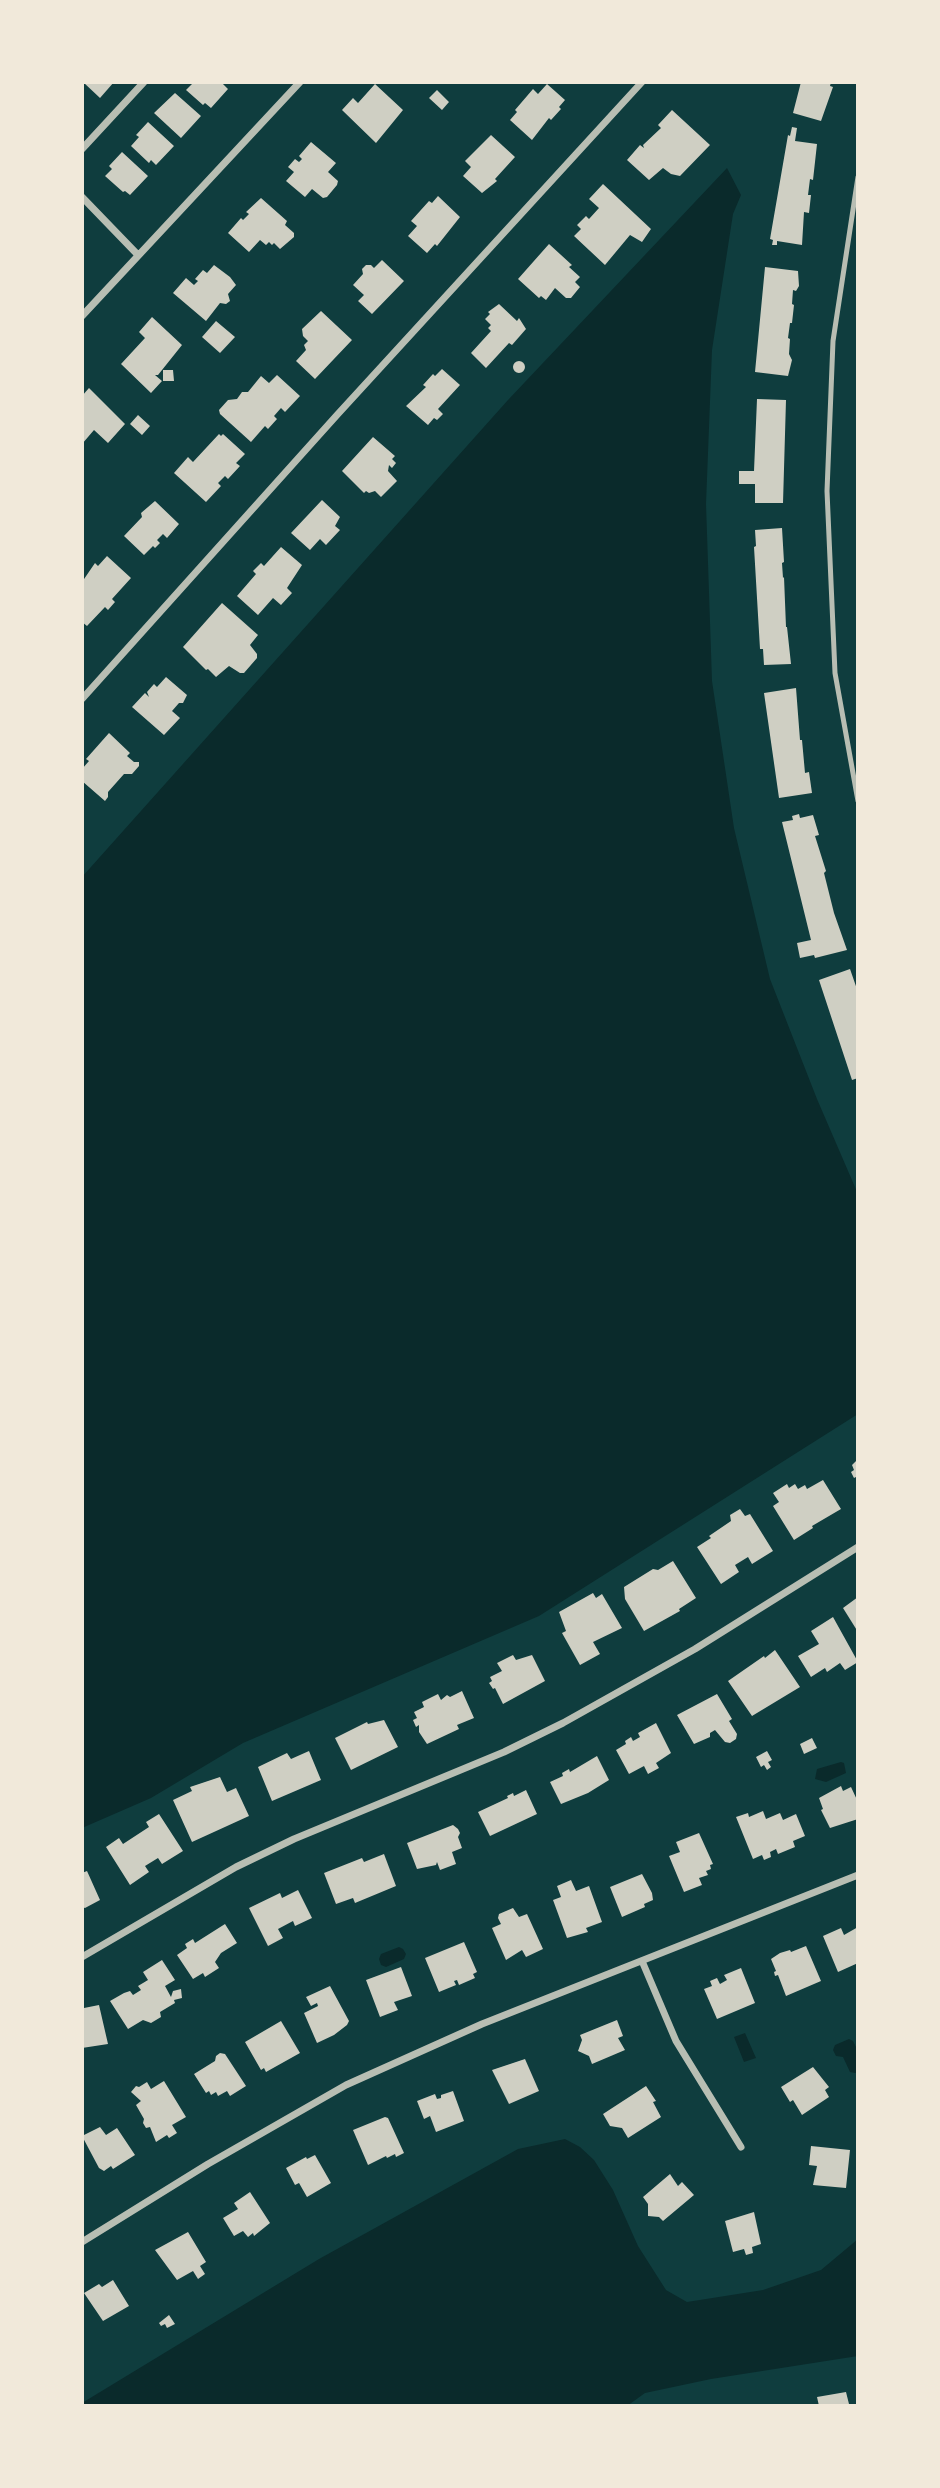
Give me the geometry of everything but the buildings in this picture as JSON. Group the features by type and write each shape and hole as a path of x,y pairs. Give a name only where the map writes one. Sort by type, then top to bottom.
{"street":[{"path":"82,149 144,82"},
{"path":"82,316 300,82"},
{"path":"82,699 642,82"},
{"path":"82,197 138,255"},
{"path":"82,1956 236,1867 294,1839 504,1752 563,1723 695,1649 858,1547"},
{"path":"82,2242 208,2164 346,2085 482,2024 858,1875"},
{"path":"642,1961 676,2041 741,2147"}],"lane":[{"path":"858,177 832,341 827,491 835,673 858,801"}],"water":[{"path":"727,168 741,195 733,214 712,350 706,504 712,681 734,828 770,979 858,1194 858,1414 539,1616 243,1743 151,1798 82,1828 82,877 508,400"},
{"path":"844,1763 846,1773 826,1782 815,1779 817,1769"},
{"path":"399,1947 406,1954 404,1959 386,1967 381,1965 381,1954"},
{"path":"745,2033 756,2058 744,2062 734,2037"},
{"path":"849,2039 858,2051 858,2072 855,2073 850,2072 843,2057 836,2056 833,2050 835,2045"},
{"path":"565,2139 580,2147 594,2160 613,2190 638,2246 666,2290 687,2302 763,2290 821,2270 858,2239 858,2356 711,2379 645,2393 627,2406 82,2406 82,2403 319,2259 518,2149"}]}
